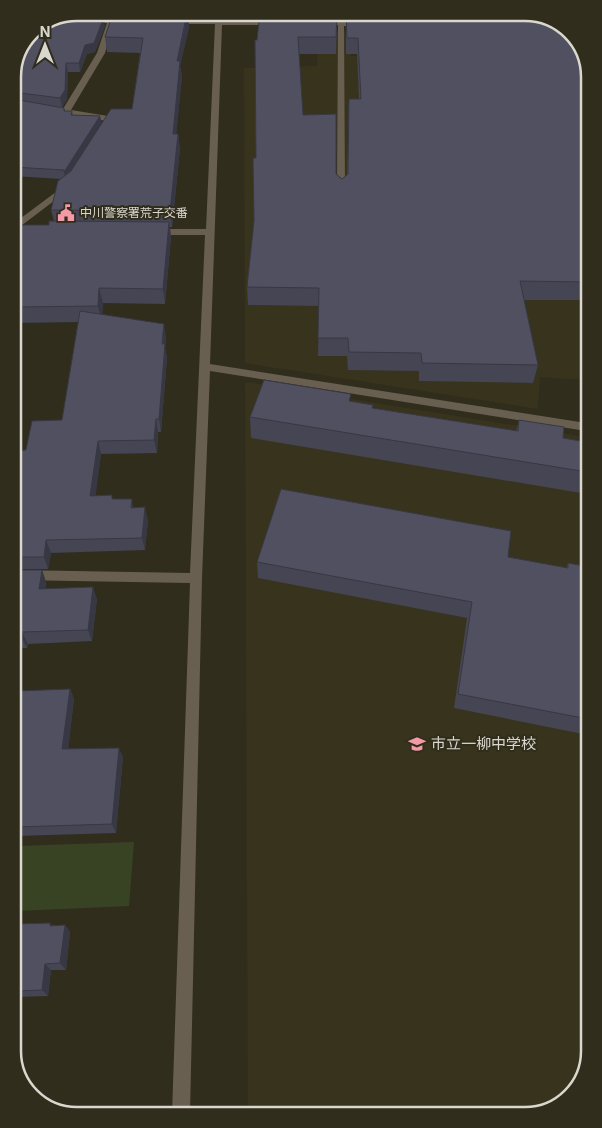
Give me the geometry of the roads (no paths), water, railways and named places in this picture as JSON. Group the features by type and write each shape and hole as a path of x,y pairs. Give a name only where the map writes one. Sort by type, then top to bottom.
{"street":[{"path":"77,21 131,21"},
{"path":"66,112 101,53 112,21"},
{"path":"160,22 172,21"},
{"path":"181,1107 196,578 219,21"},
{"path":"262,21 284,23"},
{"path":"312,23 368,24"},
{"path":"341,24 341,192"},
{"path":"48,109 112,119 101,135"},
{"path":"21,227 70,184 75,176"},
{"path":"141,232 210,232"},
{"path":"204,368 581,425"},
{"path":"21,575 196,578"}],"place":[{"name":"中川警察署荒子交番","path":"66,213"},
{"name":"市立一柳中学校","path":"417,744"}]}
